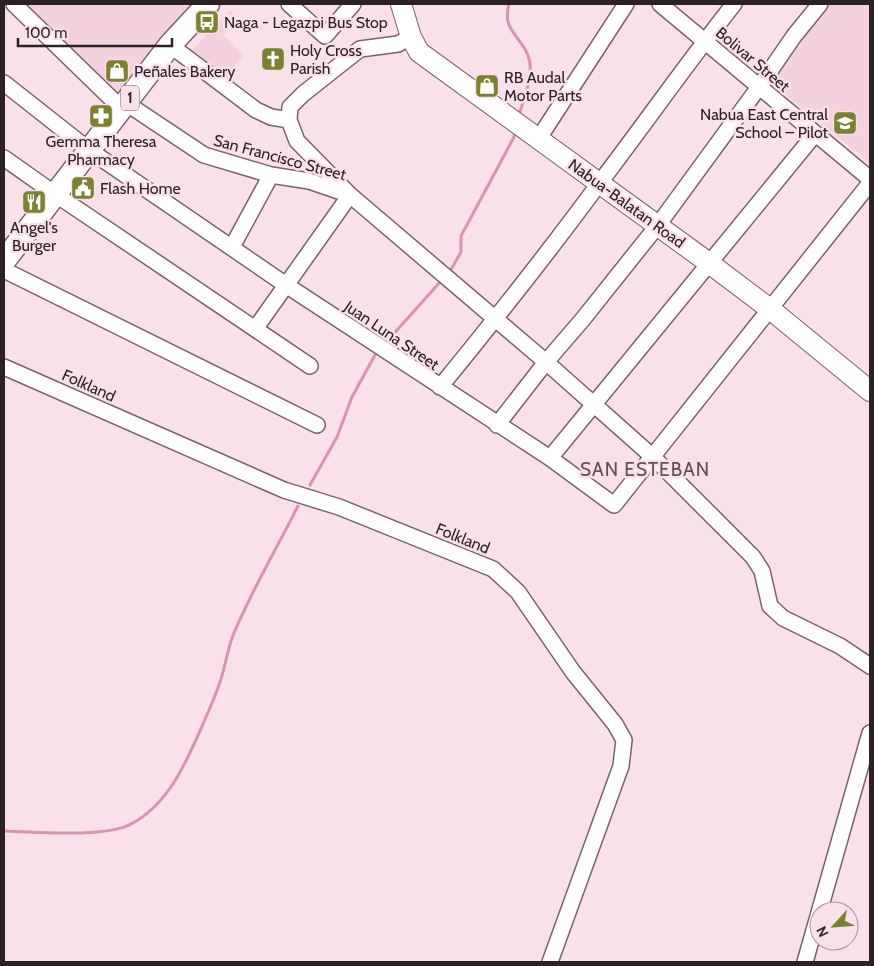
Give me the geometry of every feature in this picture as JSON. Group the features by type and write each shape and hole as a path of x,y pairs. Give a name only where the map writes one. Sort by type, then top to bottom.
{"highway":[{"name":"1","path":"4,261 170,45 208,4"}],"main road":[{"name":"Nabua-Balatan Road","path":"401,4 411,37 419,52 709,263 770,309 870,391"}],"street":[{"name":"San Francisco Street","path":"14,4 124,106 204,155 271,175 309,181 350,195"},
{"path":"289,4 325,36 353,4"},
{"path":"524,128 626,4"},
{"name":"Bolivar Street","path":"660,4 870,178"},
{"name":"Juan Luna Street","path":"4,83 89,150 286,285 440,387 495,321 734,4"},
{"path":"497,425 658,225 794,36 820,4"},
{"path":"411,37 398,44 360,49 303,94 290,107 289,120 297,141 350,195 495,321 546,362 653,457 753,557 762,571 770,606 783,618 840,646 870,666"},
{"path":"170,45 256,110 271,117 289,120"},
{"path":"550,458 815,134"},
{"path":"4,158 310,366"},
{"path":"232,247 271,175"},
{"path":"440,387 550,458 614,505 870,183"},
{"path":"255,329 350,195"},
{"path":"4,270 317,425"},
{"name":"Folkland","path":"4,367 284,490 339,507 493,569 518,592 574,672 615,724 624,740 620,766 550,962"},
{"path":"804,962 870,733"}],"shaded area":[{"path":"14,4 194,4 115,108"},
{"name":"Nabua East Central School – Pilot","path":"830,4 870,4 870,163 770,82"},
{"path":"230,10 239,19 223,35 244,56 226,76 235,84 232,88 189,53"}],"waterway":[{"path":"509,4 507,13 509,25 527,53 530,68 530,76 519,115"},
{"path":"449,273 461,252 461,236 514,137 515,131"},
{"path":"390,338 440,282"},
{"path":"310,485 337,437 352,397 375,355"},
{"path":"4,831 51,833 105,831 131,824 157,804 177,777 193,747 217,691 230,643 239,621 298,506"}],"place":[{"name":"Naga - Legazpi Bus Stop","path":"207,22"},
{"name":"Holy Cross Parish","path":"273,59"},
{"name":"Peñales Bakery","path":"117,71"},
{"name":"RB Audal Motor Parts","path":"487,86"},
{"name":"Gemma Theresa Pharmacy","path":"101,116"},
{"name":"Nabua East Central School – Pilot","path":"845,123"},
{"name":"Flash Home","path":"83,188"},
{"name":"Angel's Burger","path":"34,202"}],"district":[{"name":"SAN ESTEBAN","path":"645,469"}]}
